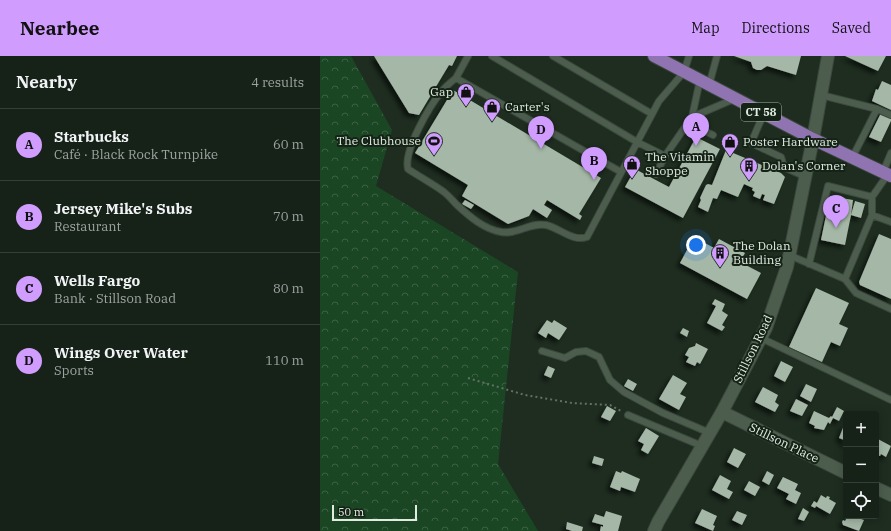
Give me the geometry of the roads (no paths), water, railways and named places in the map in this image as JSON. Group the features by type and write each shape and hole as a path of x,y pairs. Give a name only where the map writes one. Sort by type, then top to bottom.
{"main road":[{"name":"CT 58","path":"654,56 813,139 887,174"},
{"name":"Stillson Road","path":"654,531 722,412 766,328 778,294 789,255 806,176 828,56"},
{"name":"Stillson Place","path":"722,412 843,472"},
{"path":"879,489 891,495"}],"lane":[{"path":"468,56 456,78 442,91 423,122 410,147 406,163 408,169 445,192 474,220 493,230 511,233 534,225 542,225 548,226 576,238 587,237 659,101 684,72 689,56"},
{"path":"492,56 499,58 637,142 665,156"},
{"path":"553,56 652,114"},
{"path":"656,174 665,156 690,120 704,82 717,56"},
{"path":"456,78 621,172"},
{"path":"821,95 877,109 891,115"},
{"path":"690,120 735,98"},
{"path":"852,158 877,109"},
{"path":"764,113 751,143 781,157 784,167 806,176"},
{"path":"690,120 713,136"},
{"path":"845,279 872,215 872,197 887,174 891,154"},
{"path":"810,264 828,186 872,197"},
{"path":"872,215 891,222"},
{"path":"789,255 845,279 856,292 891,309"},
{"path":"760,338 891,400"},
{"path":"542,351 564,358 576,352 586,351 598,357 610,380 624,392 663,413 710,433"},
{"path":"628,416 702,446"}],"place":[{"name":"Gap","path":"466,107"},
{"name":"Carter's","path":"492,122"},
{"name":"Starbucks","path":"696,146"},
{"name":"Wings Over Water","path":"541,149"},
{"name":"The Clubhouse","path":"434,156"},
{"name":"Poster Hardware","path":"730,157"},
{"name":"The Vitamin Shoppe","path":"632,179"},
{"name":"Jersey Mike's Subs","path":"594,180"},
{"name":"Dolan's Corner","path":"749,181"},
{"name":"Wells Fargo","path":"836,228"},
{"name":"The Dolan Building","path":"720,268"}]}
